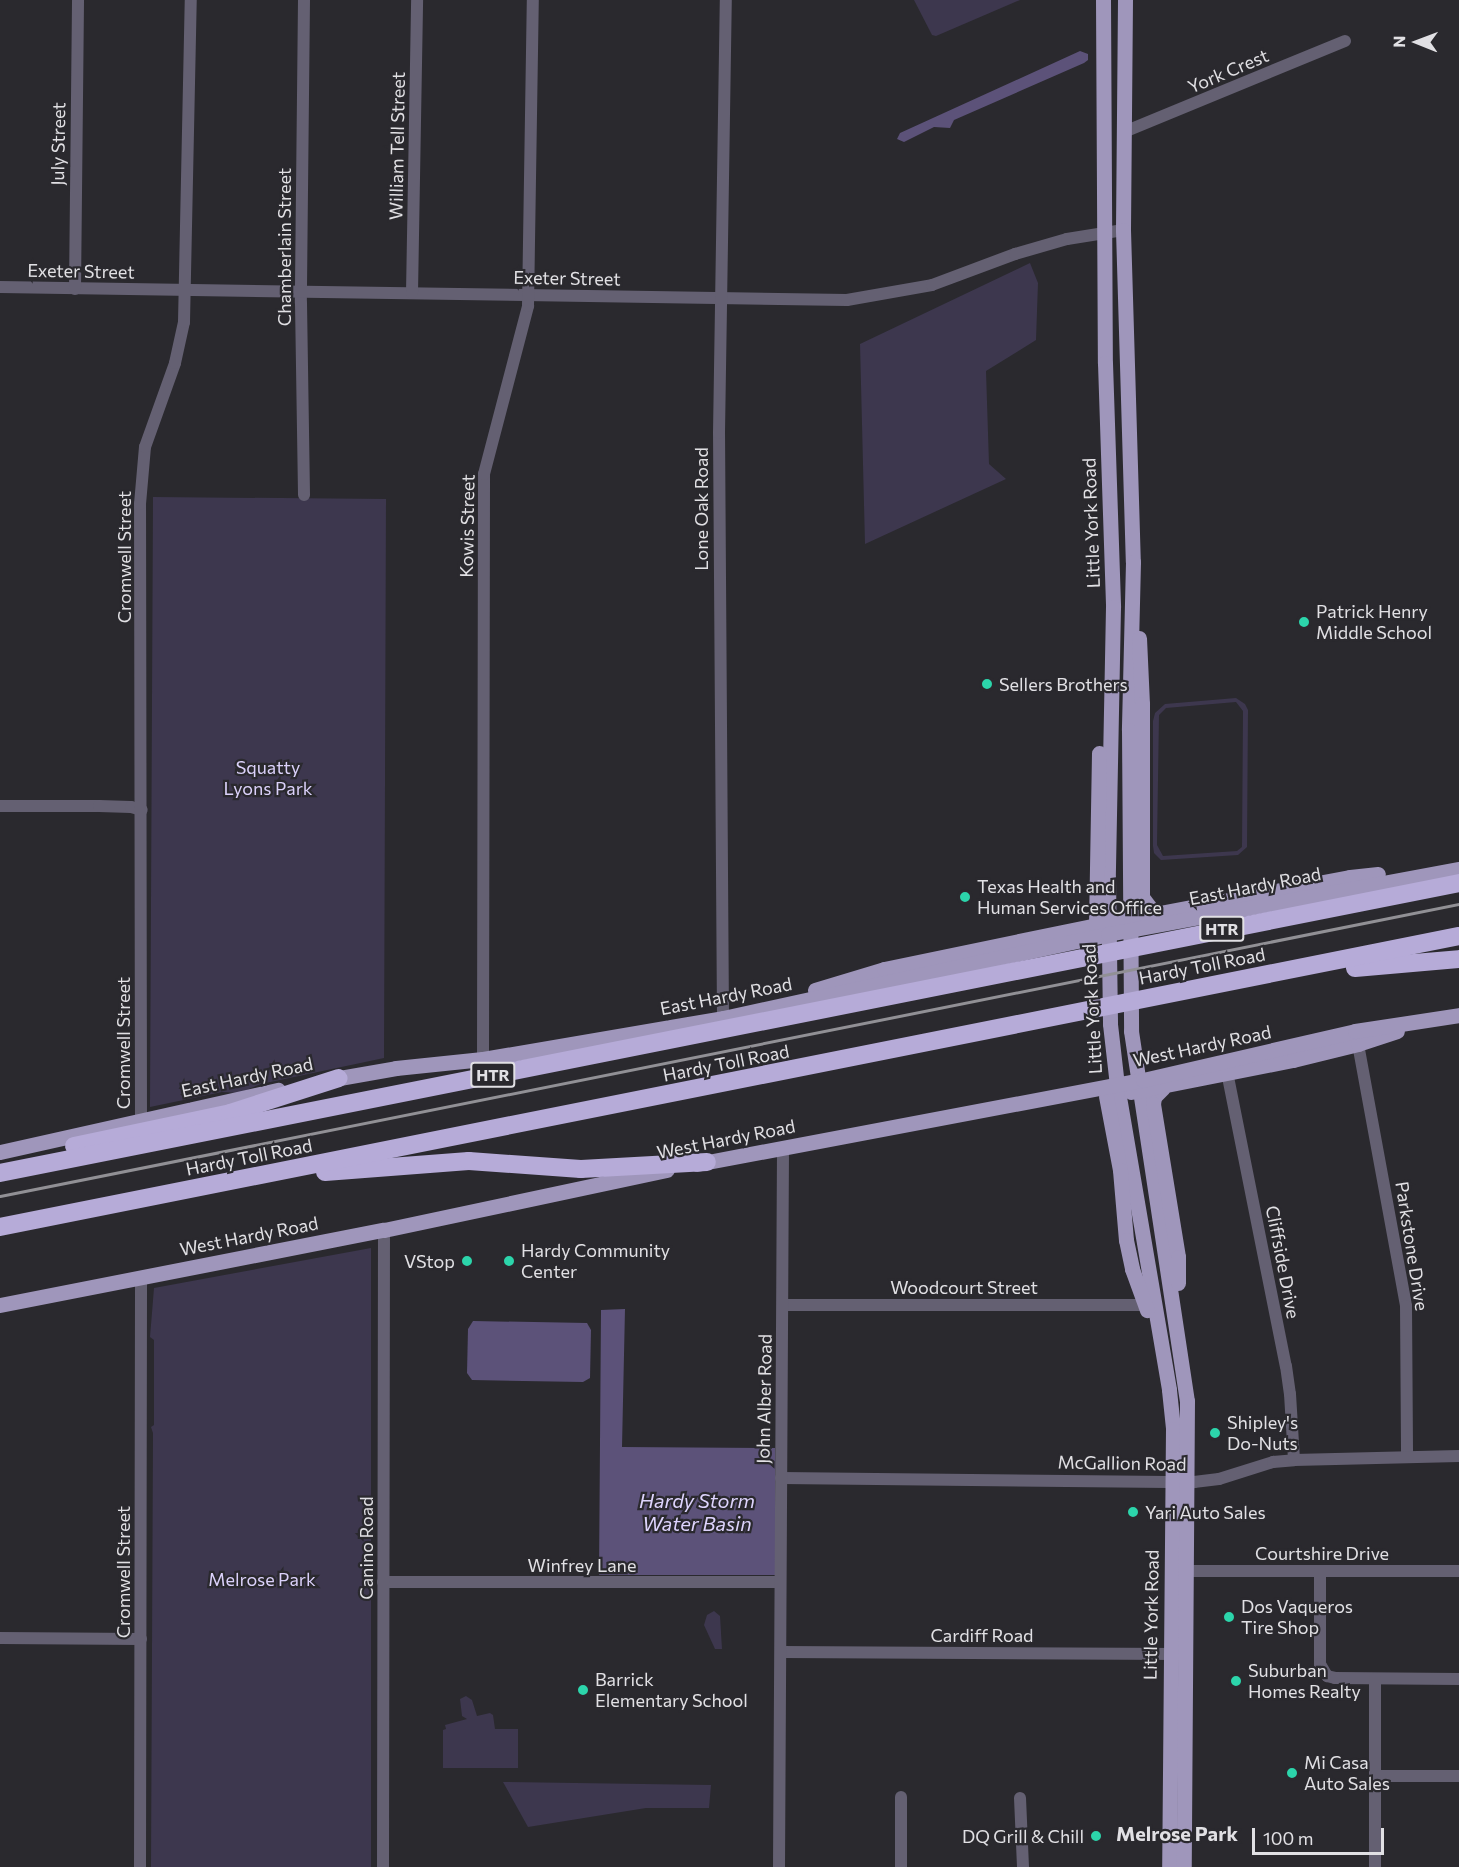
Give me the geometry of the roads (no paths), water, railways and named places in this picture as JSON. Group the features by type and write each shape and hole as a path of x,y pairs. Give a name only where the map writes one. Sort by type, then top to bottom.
{"highway":[{"name":"Hardy Toll Road","path":"0,1173 1455,875"},
{"name":"Hardy Toll Road","path":"0,1227 905,1049 1459,936"},
{"path":"1240,979 1459,959"},
{"path":"0,1166 140,1130 230,1113 339,1078"},
{"path":"278,1173 351,1172 469,1161 581,1169 707,1162"}],"main road":[{"name":"Little York Road","path":"1103,0 1105,363 1113,607 1108,878 1102,929 1110,1024 1111,1090 1158,1333 1180,1482 1186,1571 1177,1654 1184,1867"},
{"name":"Little York Road","path":"1125,0 1123,230 1132,584 1129,874 1131,1031 1137,1081 1178,1325 1187,1401 1180,1482 1177,1654 1169,1867"},
{"path":"1105,363 1128,362"},
{"path":"1113,583 1132,584"},
{"path":"1132,606 1140,642 1142,897 1154,913"},
{"path":"1102,929 1096,891 1100,740 1113,607"},
{"path":"723,1018 845,979 1102,929 1154,913 1350,876 1455,875"},
{"name":"East Hardy Road","path":"0,1152 339,1078 396,1068 483,1059 723,1018 1005,957 1102,929 1130,929 1455,875"},
{"path":"1096,891 1101,899 1119,901 1134,897 1142,884"},
{"name":"West Hardy Road","path":"0,1305 384,1230 707,1162 1016,1103 1111,1090 1137,1081 1355,1031 1459,1015"},
{"path":"886,1128 944,1127 1111,1090 1163,1088 1358,1044 1431,1019"},
{"path":"1163,1088 1154,1097 1155,1114 1178,1257 1178,1325"},
{"path":"1155,1114 1147,1106 1129,1106 1117,1114 1126,1240 1132,1269 1158,1333"}],"street":[{"name":"July Street","path":"75,289 78,0"},
{"name":"Cromwell Street","path":"141,1120 140,504 145,447 175,363 184,322 190,0"},
{"name":"Chamberlain Street","path":"304,0 301,293 304,495"},
{"name":"William Tell Street","path":"412,293 417,0"},
{"name":"Kowis Street","path":"483,1059 484,474 528,306 533,0"},
{"name":"Lone Oak Road","path":"723,1018 719,467 726,0"},
{"name":"York Crest","path":"1124,132 1346,41"},
{"name":"Exeter Street","path":"0,287 847,300 903,292 953,278 1015,254 1067,239 1123,230"},
{"path":"0,806 99,806 131,807 142,810"},
{"name":"Parkstone Drive","path":"1358,1044 1406,1306 1407,1456"},
{"name":"Cliffside Drive","path":"1227,1072 1286,1366 1294,1460"},
{"name":"John Alber Road","path":"779,1867 783,1148"},
{"name":"Canino Road","path":"383,1867 384,1230"},
{"name":"Cromwell Street","path":"140,1867 141,1277"},
{"name":"Woodcourt Street","path":"783,1305 1145,1305"},
{"name":"McGallion Road","path":"781,1478 1180,1482 1219,1479 1274,1462 1294,1460 1459,1456"},
{"name":"Courtshire Drive","path":"1186,1571 1459,1571"},
{"path":"1320,1571 1320,1655 1322,1671 1328,1676 1375,1679 1459,1679"},
{"name":"Winfrey Lane","path":"383,1582 780,1582"},
{"path":"0,1638 141,1639"},
{"name":"Cardiff Road","path":"781,1652 1177,1654"},
{"path":"1375,1679 1375,1867"},
{"path":"1375,1776 1459,1776"},
{"path":"901,1797 901,1867"},
{"path":"1020,1798 1023,1867"}],"water":[{"path":"1080,51 1088,54 1088,60 1084,63 954,120 950,128 934,127 904,142 897,139 900,133"},
{"name":"Hardy Storm Water Basin","path":"625,1309 622,1447 775,1448 775,1575 599,1575 601,1310"},
{"path":"473,1321 587,1323 591,1330 590,1378 583,1382 472,1380 467,1373 468,1329"}],"railway":[{"path":"0,1196 1459,904"}],"place":[{"name":"Patrick Henry Middle School","path":"1304,622"},
{"name":"Sellers Brothers","path":"987,684"},
{"name":"Texas Health and Human Services Office","path":"965,897"},
{"name":"VStop","path":"467,1261"},
{"name":"Hardy Community Center","path":"509,1261"},
{"name":"Shipley's Do-Nuts","path":"1215,1433"},
{"name":"Yari Auto Sales","path":"1133,1512"},
{"name":"Dos Vaqueros Tire Shop","path":"1229,1617"},
{"name":"Suburban Homes Realty","path":"1236,1681"},
{"name":"Barrick Elementary School","path":"583,1690"},
{"name":"Mi Casa Auto Sales","path":"1292,1773"},
{"name":"DQ Grill & Chill","path":"1096,1836"}],"district":[{"name":"Melrose Park","path":"1177,1833"}],"park label":[{"name":"Squatty Lyons Park","path":"268,778"}]}
